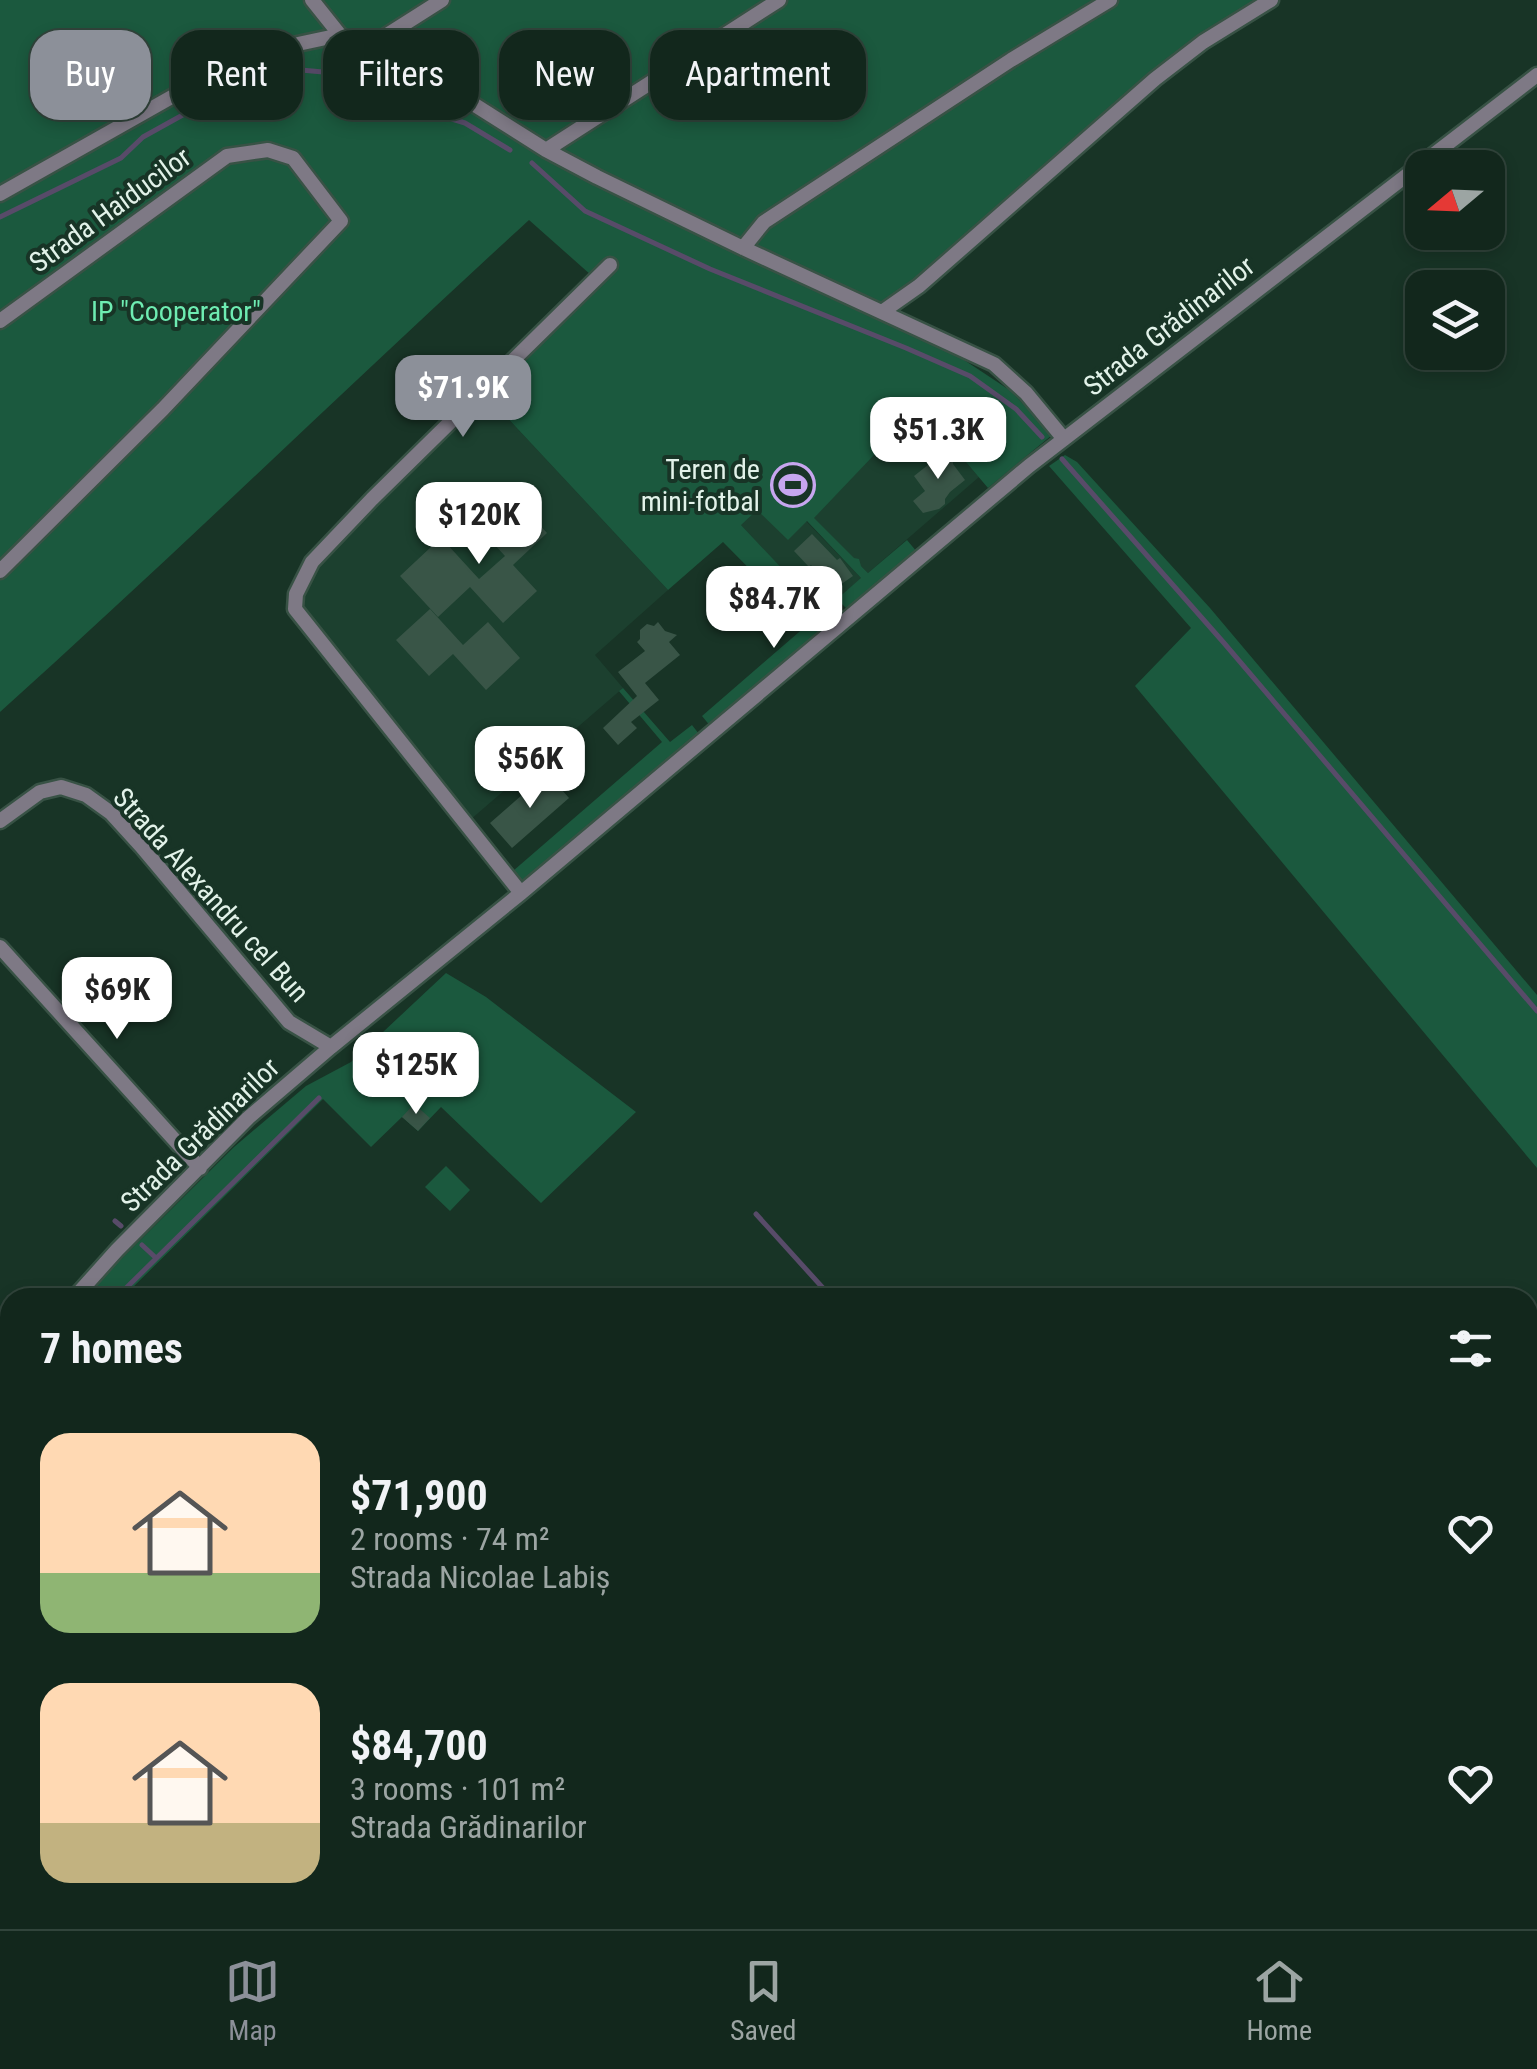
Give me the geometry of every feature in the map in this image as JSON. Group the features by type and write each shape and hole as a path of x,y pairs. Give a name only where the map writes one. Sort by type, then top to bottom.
{"street":[{"path":"312,0 336,30"},
{"path":"395,30 442,0"},
{"path":"546,150 778,0"},
{"path":"743,248 764,222 878,145 1110,0"},
{"path":"882,312 919,286 1155,80 1204,42 1271,0"},
{"path":"0,194 246,56 323,39"},
{"name":"Strada Grădinarilor","path":"83,1288 248,1118 521,894 990,498 1537,75"},
{"path":"479,108 597,177 994,364 1026,393 1064,439"},
{"name":"Strada Haiducilor","path":"0,321 227,156 268,150 293,158 342,221 163,409 0,571"},
{"path":"521,894 295,608 296,594 312,562 610,266"},
{"name":"Strada Alexandru cel Bun","path":"0,821 40,792 60,787 86,794 111,813 141,846 289,1022 332,1047"},
{"path":"0,947 200,1168"}],"shaded area":[{"path":"488,397 668,590 595,655 623,688 470,820 306,615 303,595 321,560"},
{"path":"913,413 943,435 979,477 868,573 813,518"},
{"path":"757,509 788,539 806,521 862,579 821,611 740,524"}],"green space":[{"name":"IP \"Cooperator\"","path":"0,0 1260,0 1190,44 908,286 864,312 952,352 1011,391 1052,435 988,488 943,435 913,414 814,518 859,559 868,573 907,540 917,552 848,610 837,599 861,578 807,521 788,540 757,510 741,525 833,623 711,727 702,716 806,626 723,542 668,590 488,397 600,283 529,220 0,712"},
{"path":"1065,455 1077,462 1210,608 1537,995 1537,1168 1135,686 1191,628 1049,466"},
{"path":"623,688 670,742 692,725 699,734 523,882 513,871 662,742 619,691"},
{"path":"446,973 486,997 636,1112 541,1203 441,1107 418,1131 402,1117 371,1147 323,1099 132,1288 95,1288 234,1147 306,1086 351,1062"},
{"path":"446,1166 470,1190 450,1211 425,1187"}],"building":[{"path":"952,446 953,464 965,480 950,492 939,509 923,513 913,501 925,491 914,476"},
{"path":"515,498 547,533 513,565 537,591 503,623 470,587 438,617 400,576 431,547 425,540 435,531 479,579 505,556 480,529"},
{"path":"812,534 837,560 840,558 853,576 830,592 811,565 794,551"},
{"path":"430,609 463,645 488,622 520,658 486,690 453,654 429,676 396,640"},
{"path":"658,622 665,631 677,635 669,642 680,655 645,683 659,700 631,722 637,728 618,745 603,728 637,696 618,672 645,651 637,642 640,630"},
{"path":"547,773 569,798 512,848 490,823"},
{"path":"414,1104 430,1118 418,1131 402,1117"}],"waterway":[{"path":"0,217 121,158 143,137 235,86 251,85 260,75 290,69 334,73 364,92 465,123 510,150"},
{"path":"532,163 585,211 710,269 970,376 1016,409 1042,437"},
{"path":"1062,459 1537,1011"},
{"path":"126,1288 319,1098"},
{"path":"756,1214 823,1288"},
{"path":"115,1221 121,1226"},
{"path":"142,1245 156,1258"}],"place":[{"name":"Teren de mini-fotbal","path":"793,485"}]}
